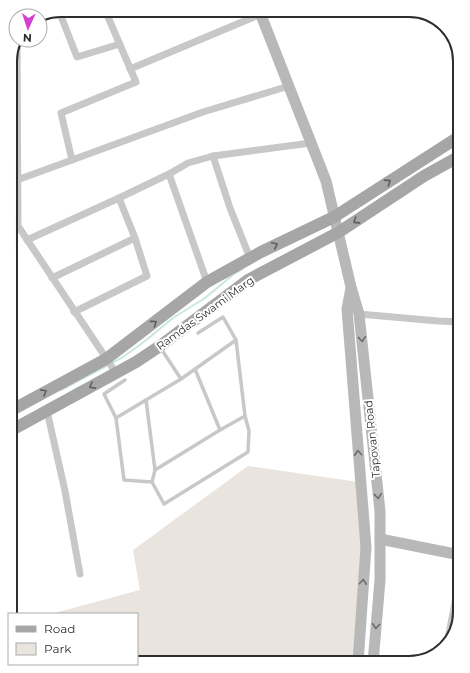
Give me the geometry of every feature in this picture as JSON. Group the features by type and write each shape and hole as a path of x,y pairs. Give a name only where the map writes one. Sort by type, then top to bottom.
{"main road":[{"name":"Tapovan Road","path":"262,17 326,181 351,287 359,314 380,511 380,580 374,656"},
{"path":"17,408 113,368 208,282 261,252 334,217 453,140"},
{"name":"Ramdas Swami Marg","path":"17,427 47,411 113,368 136,362 160,346 248,280 339,232 424,176 453,160"},
{"path":"351,287 347,309 366,547 358,656"},
{"path":"380,540 453,554"}],"street":[{"path":"62,17 77,57 120,44"},
{"path":"72,160 60,113 136,82 108,17"},
{"path":"130,69 249,17"},
{"path":"17,58 17,180 203,112 289,86"},
{"path":"27,240 119,198 169,174 188,163 212,156 312,144"},
{"path":"212,156 230,208 250,258"},
{"path":"169,174 208,282"},
{"path":"74,312 147,276 135,238 119,198"},
{"path":"17,229 27,240 113,368"},
{"path":"52,278 135,238"},
{"path":"359,314 453,322"},
{"path":"47,411 65,491 80,574"},
{"path":"450,629 453,613"}],"lane":[{"path":"146,400 155,470 152,482 164,504 248,452 249,431 245,416 236,340 223,317 198,333"},
{"path":"116,418 181,379 236,340"},
{"path":"160,346 181,379"},
{"path":"113,368 104,394 116,418 124,480 152,482"},
{"path":"195,369 220,430"},
{"path":"155,470 245,416"}],"green space":[{"path":"248,466 358,482 364,570 358,656 138,656 138,613 55,613 140,590 133,550"}],"waterway":[{"path":"112,363 123,357 173,318 205,298 234,274 243,269"},
{"path":"61,390 108,365"}]}
